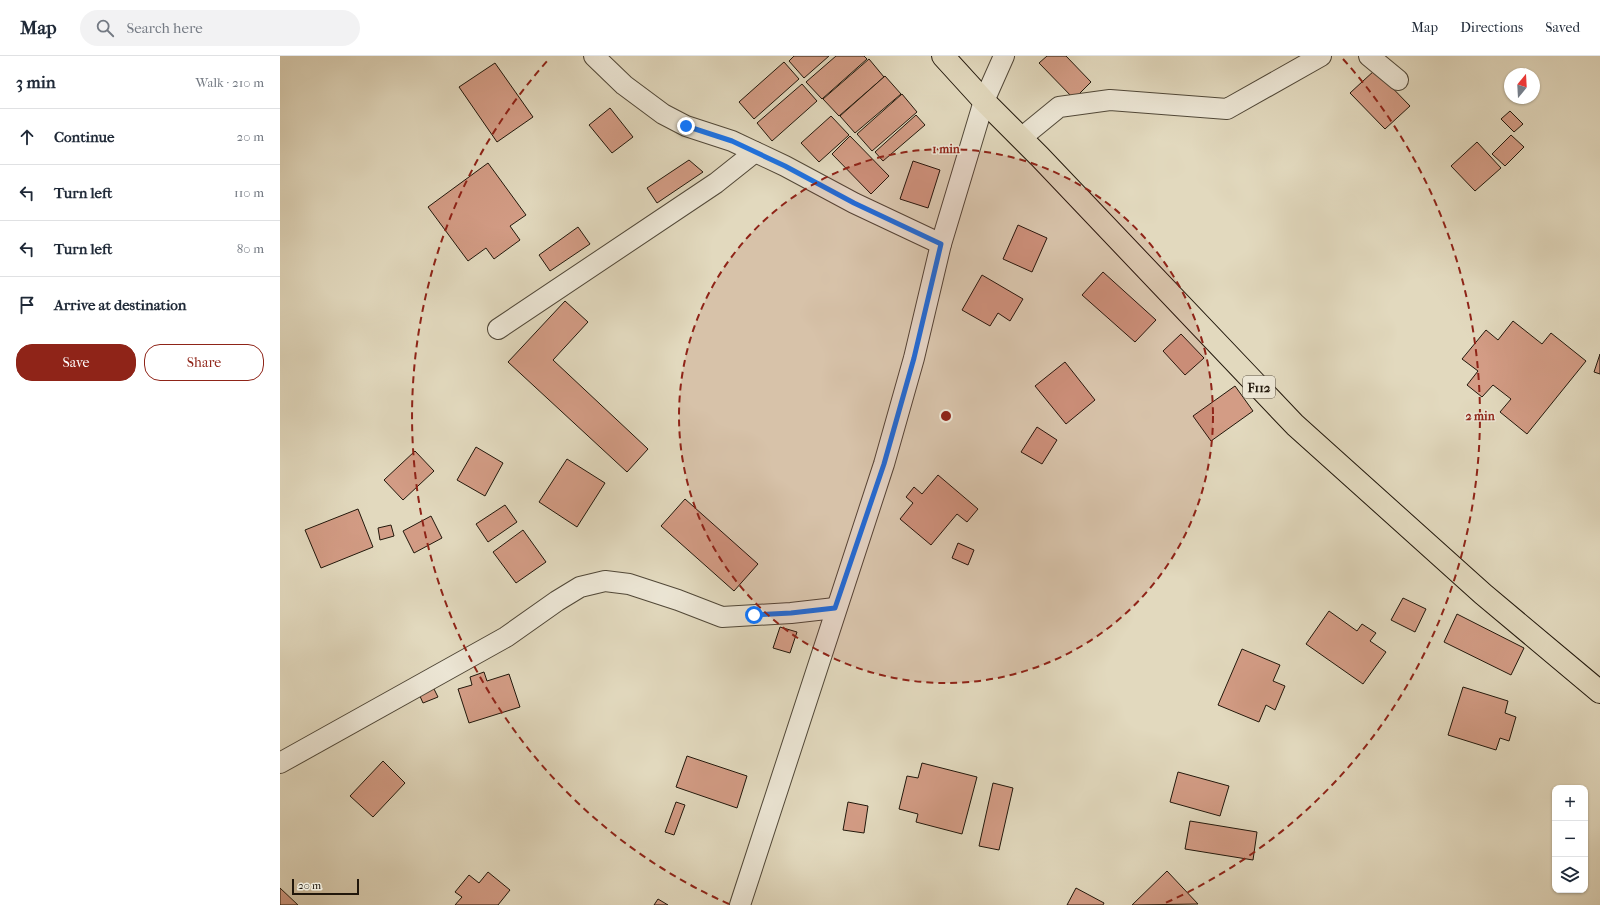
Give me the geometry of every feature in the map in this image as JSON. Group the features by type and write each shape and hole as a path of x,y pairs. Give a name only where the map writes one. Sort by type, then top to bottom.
{"main road":[{"name":"F112","path":"943,56 984,101 1295,425 1483,594 1600,692"}],"street":[{"path":"594,56 630,89 663,114 686,126 732,141 785,166 854,203 941,244"},
{"path":"740,905 835,608 886,456 914,358 941,244 984,101 1004,56"},
{"path":"1021,138 1059,106 1110,100 1227,109 1321,56"},
{"path":"1369,56 1398,80"},
{"path":"498,330 716,184 755,152"},
{"path":"280,763 506,637 557,601 580,587 605,581 629,584 678,600 722,617 791,613 835,608"}],"building":[{"path":"794,56 829,56 804,78 789,61"},
{"path":"836,56 864,56 867,59 822,99 806,82"},
{"path":"1047,56 1066,56 1091,82 1074,99 1039,63"},
{"path":"869,59 884,77 839,116 823,99"},
{"path":"784,62 799,79 754,119 739,102"},
{"path":"495,63 533,117 497,142 459,87"},
{"path":"1375,70 1410,106 1385,129 1350,93"},
{"path":"885,76 901,94 855,133 840,116"},
{"path":"802,84 817,101 772,141 757,123"},
{"path":"902,94 917,112 872,151 857,134"},
{"path":"610,108 633,137 612,153 589,125"},
{"path":"1510,111 1523,124 1514,132 1501,119"},
{"path":"916,115 925,125 883,161 875,152"},
{"path":"831,116 849,135 819,162 801,143"},
{"path":"1511,135 1524,147 1505,166 1492,154"},
{"path":"850,136 889,176 871,194 832,154"},
{"path":"1477,142 1501,168 1475,191 1451,166"},
{"path":"689,160 703,172 657,203 647,188"},
{"path":"913,161 940,170 928,208 900,199"},
{"path":"488,163 526,215 510,226 520,240 494,259 486,248 468,261 428,207"},
{"path":"1018,225 1047,238 1032,272 1003,259"},
{"path":"578,227 590,244 550,271 539,255"},
{"path":"1103,272 1156,320 1135,342 1082,295"},
{"path":"982,275 1023,299 1010,321 998,313 990,326 962,310"},
{"path":"565,301 588,322 553,360 648,449 627,472 508,362"},
{"path":"1513,321 1542,344 1551,333 1586,361 1527,434 1500,412 1511,399 1493,385 1482,397 1467,385 1478,371 1462,359 1486,330 1498,340"},
{"path":"1181,334 1204,358 1185,375 1163,351"},
{"path":"1600,354 1600,374 1594,372"},
{"path":"1065,362 1095,400 1066,424 1035,386"},
{"path":"1235,386 1253,411 1211,441 1193,416"},
{"path":"1037,427 1057,440 1042,464 1021,452"},
{"path":"476,447 503,463 485,496 457,480"},
{"path":"415,451 434,471 403,500 384,480"},
{"path":"567,459 605,483 577,527 539,502"},
{"path":"938,475 978,509 967,522 957,514 931,545 900,519 913,503 906,497 914,487 922,494"},
{"path":"685,499 758,564 734,591 661,526"},
{"path":"505,505 517,522 488,542 476,524"},
{"path":"358,509 373,547 321,568 305,530"},
{"path":"431,516 442,538 414,553 403,531"},
{"path":"391,525 394,536 380,540 378,528"},
{"path":"523,530 546,562 516,583 493,552"},
{"path":"958,543 974,550 968,565 952,558"},
{"path":"1403,598 1426,609 1415,632 1391,620"},
{"path":"1329,611 1357,631 1362,624 1376,633 1370,641 1386,652 1363,684 1306,644"},
{"path":"1457,614 1524,648 1511,675 1444,642"},
{"path":"780,627 797,632 790,653 773,648"},
{"path":"1242,649 1280,665 1273,681 1285,686 1275,710 1266,705 1259,722 1218,705"},
{"path":"484,672 487,681 509,674 520,707 469,723 458,689 472,685 470,677"},
{"path":"433,687 438,697 423,703 419,694"},
{"path":"1463,687 1508,701 1505,713 1516,717 1509,741 1500,738 1496,750 1448,735"},
{"path":"687,756 747,776 737,808 676,787"},
{"path":"383,761 405,783 373,817 350,796"},
{"path":"922,763 977,777 962,834 916,822 918,814 899,809 907,776 918,778"},
{"path":"1178,772 1229,786 1220,816 1170,802"},
{"path":"993,783 1013,788 999,850 979,846"},
{"path":"676,802 685,805 674,835 665,832"},
{"path":"848,802 868,806 864,833 843,830"},
{"path":"1190,821 1257,832 1253,860 1185,849"},
{"path":"1167,871 1198,904 1132,905"},
{"path":"488,872 510,890 498,905 455,905 462,897 455,892 469,875 479,883"},
{"path":"280,888 298,905 280,905"},
{"path":"1076,888 1104,903 1103,905 1067,905"},
{"path":"658,899 668,905 654,905"}],"route":[{"path":"686,126 732,141 785,166 854,203 941,244 914,358 884,464 835,608 754,615"}]}
